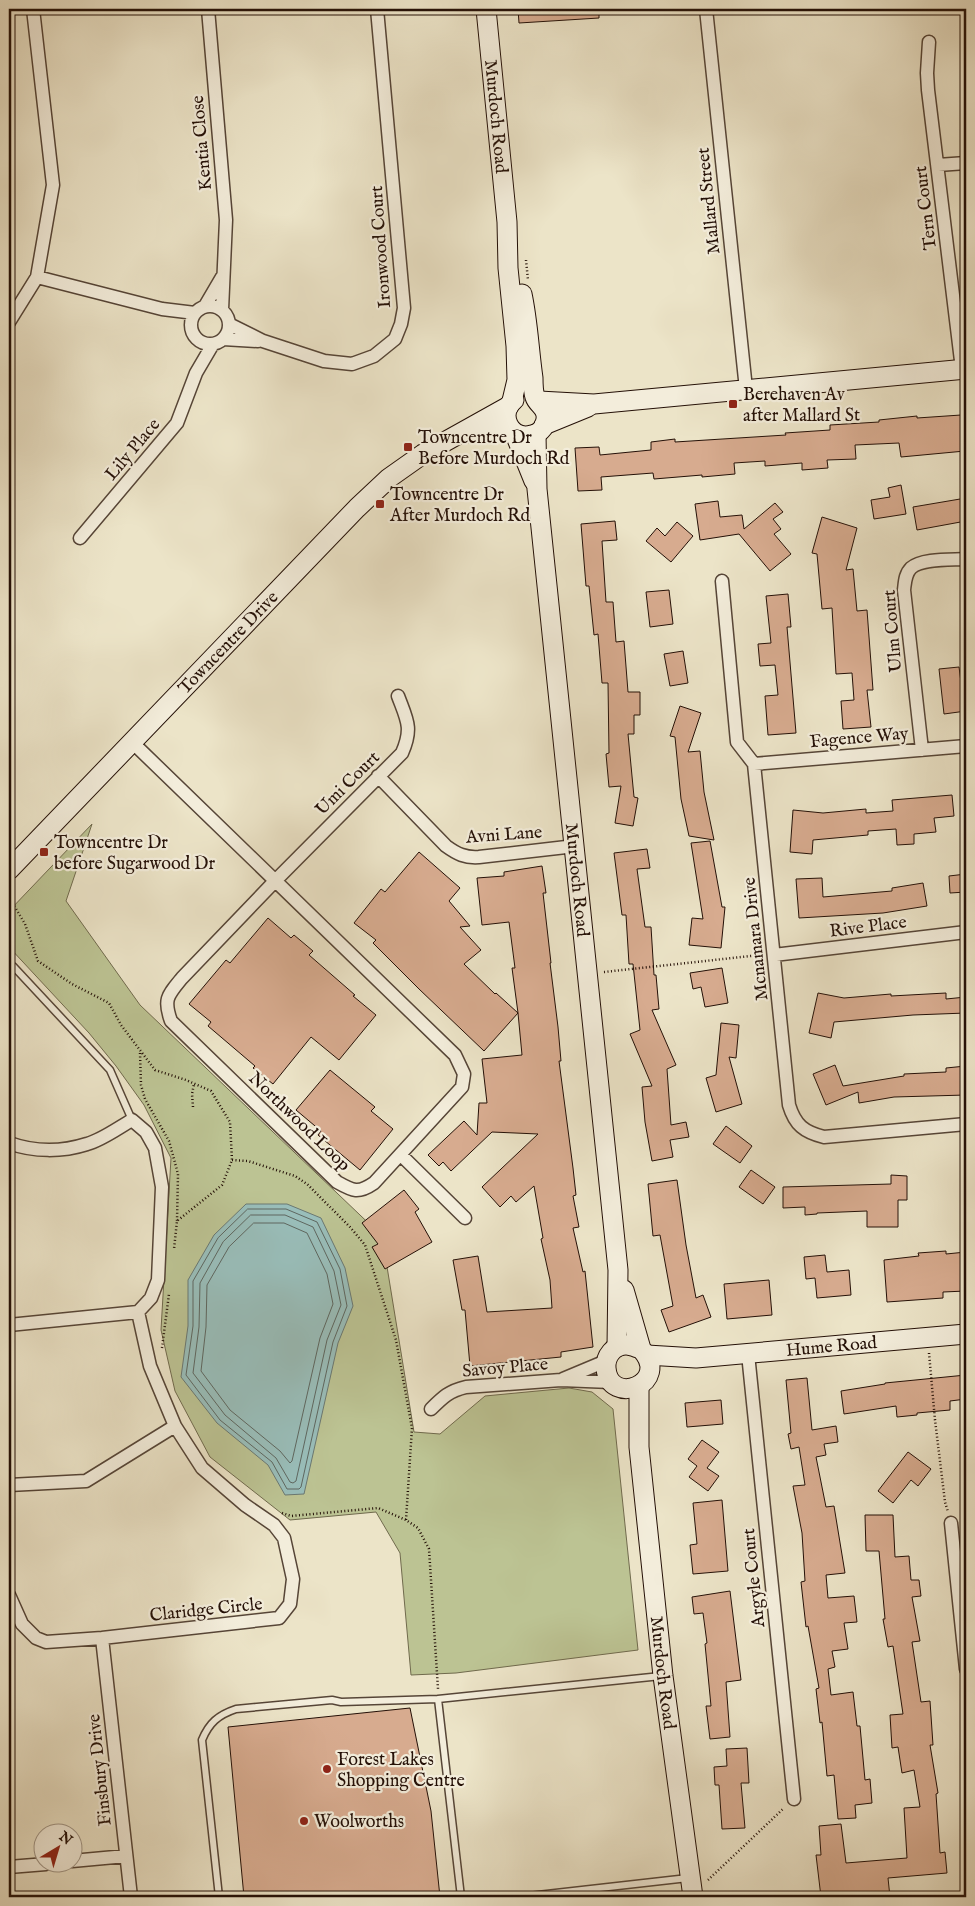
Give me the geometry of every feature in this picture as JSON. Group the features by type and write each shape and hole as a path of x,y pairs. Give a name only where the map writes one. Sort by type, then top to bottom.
{"main road":[{"name":"Murdoch Road","path":"486,9 507,222 508,268 516,346 516,380 506,419 537,489"},
{"name":"Murdoch Road","path":"507,222 524,304 537,400 544,408 546,417 540,430 537,489 618,1270 612,1354 606,1370 630,1383"},
{"path":"511,404 519,398 526,396 537,400 594,404 964,369"},
{"name":"Towncentre Drive","path":"9,870 389,478 443,441 462,433 511,404"},
{"path":"513,432 525,437 594,404"},
{"name":"Towncentre Drive","path":"462,433 513,432"},
{"name":"Murdoch Road","path":"618,1270 644,1352 650,1364 630,1383"},
{"name":"Hume Road","path":"644,1352 696,1358 966,1334"},
{"path":"612,1354 627,1344 644,1352"},
{"name":"Hume Road","path":"630,1383 696,1358"},
{"name":"Murdoch Road","path":"630,1383 639,1447 663,1676 692,1890"}],"street":[{"path":"9,322 37,277 53,185 33,9"},
{"name":"Kentia Close","path":"208,9 226,220 222,310"},
{"name":"Ironwood Court","path":"229,324 262,341 324,361 352,364 374,356 395,339 402,324 404,308 377,9"},
{"name":"Mallard Street","path":"706,9 746,389"},
{"name":"Tern Court","path":"929,42 928,90 964,369"},
{"path":"938,165 966,163"},
{"name":"Kentia Close","path":"200,310 223,275"},
{"name":"Ironwood Court","path":"37,277 162,309 200,310 214,306 222,310"},
{"name":"Ironwood Court","path":"162,309 202,342 262,341"},
{"path":"194,334 191,324 200,310"},
{"path":"218,342 227,335 229,324 222,310"},
{"name":"Lily Place","path":"194,334 196,374"},
{"name":"Lily Place","path":"80,538 177,423 196,374 218,342"},
{"name":"Ulm Court","path":"922,750 904,590 905,578 910,568 920,563 966,558"},
{"name":"Mcnamara Drive","path":"722,581 738,742 754,764 789,1105 792,1117 811,1134 824,1137 966,1124"},
{"name":"Umi Court","path":"274,881 402,752 408,738 408,723 398,696"},
{"name":"Northwood Loop","path":"132,742 455,1055 464,1074 462,1087 453,1100 374,1183 365,1190 352,1191 337,1182 171,1021 166,1006 169,993 274,881"},
{"name":"Fagence Way","path":"754,764 966,746"},
{"name":"Avni Lane","path":"378,776 446,846 457,854 470,858 575,846"},
{"name":"Rive Place","path":"774,954 966,932"},
{"path":"9,1143 20,1147 55,1151 88,1144 132,1120 146,1132 155,1148 162,1187 158,1280 151,1298 138,1312 9,1325"},
{"path":"401,1155 465,1218"},
{"name":"Claridge Circle","path":"9,1595 22,1624 36,1638 46,1642 102,1638 279,1618 290,1604 293,1580 284,1538 274,1525 245,1505 202,1468 175,1426 150,1366 138,1312"},
{"name":"Savoy Place","path":"561,1380 612,1354"},
{"name":"Argyle Court","path":"748,1354 794,1799"},
{"name":"Savoy Place","path":"431,1409 446,1394 466,1387 561,1380 630,1383"},
{"path":"9,1485 86,1481 175,1426"},
{"path":"951,1523 966,1669"},
{"name":"Finsbury Drive","path":"102,1638 131,1897"},
{"path":"82,1860 126,1856"},
{"path":"9,1867 32,1865"}],"lane":[{"path":"13,966 110,1070 132,1120"},
{"path":"219,1897 202,1740 206,1729 224,1713 236,1709 332,1700 340,1702 438,1699 663,1676"},
{"path":"438,1699 461,1897"},
{"path":"520,1897 692,1890"}],"path":[{"path":"9,897 25,924 38,961 72,984 109,1003 121,1025 155,1070 211,1091 230,1122 232,1160 222,1185 178,1221 174,1249"},
{"path":"588,973 774,954"},
{"path":"193,1107 192,1094 194,1084"},
{"path":"232,1160 248,1161 296,1176 307,1184 350,1227 365,1245 396,1340 412,1428 406,1520"},
{"path":"162,1353 161,1345 170,1287"},
{"path":"929,1348 945,1502 951,1523"},
{"path":"276,1511 291,1516 378,1508 406,1520 418,1528 429,1549 438,1699"},
{"path":"692,1890 794,1799"}],"green space":[{"path":"92,824 66,901 140,1005 382,1236 414,1432 440,1434 485,1396 569,1388 592,1392 613,1409 638,1650 456,1673 411,1675 400,1553 376,1512 290,1520 210,1457 175,1391 161,1330 171,1158 144,1105 116,1066 89,1033 9,947 9,911"}],"water":[{"path":"246,1204 287,1204 321,1218 345,1268 353,1306 338,1343 304,1494 285,1495 268,1465 217,1423 181,1377 188,1326 188,1280 214,1235"}],"building":[{"path":"518,9 599,9 599,18 519,23"},
{"path":"961,415 965,451 901,457 899,443 855,445 856,459 827,460 828,468 802,470 802,463 765,466 765,461 734,463 735,474 654,479 653,473 601,477 602,490 578,491 575,448 599,447 600,455 651,450 651,442 675,439 675,442 786,435 785,433 830,430 830,425 879,422 879,420 917,416 917,418"},
{"path":"901,485 906,514 874,519 871,500 890,497 888,488"},
{"path":"966,498 966,521 917,530 913,507"},
{"path":"718,501 720,517 742,515 744,529 775,503 783,512 773,519 781,529 774,534 791,554 770,571 739,534 700,540 695,504"},
{"path":"822,517 857,528 846,570 853,569 857,611 867,610 873,690 867,690 871,727 843,729 841,701 854,700 852,673 836,674 832,608 822,609 817,554 812,553"},
{"path":"615,521 617,540 602,541 606,602 613,602 616,642 624,641 628,692 640,692 640,715 634,715 634,734 628,734 634,797 638,798 633,826 615,823 621,786 609,787 606,754 609,753 608,683 602,683 598,634 594,635 589,586 586,586 581,524"},
{"path":"677,522 693,536 671,562 646,541 657,528 665,536"},
{"path":"669,590 673,624 650,627 646,592"},
{"path":"788,594 791,627 787,627 796,733 768,735 765,696 778,695 775,665 760,666 758,644 771,643 766,596"},
{"path":"683,651 688,683 670,686 664,654"},
{"path":"959,667 962,690 966,689 966,711 944,714 939,669"},
{"path":"680,706 701,713 688,752 700,751 704,792 714,840 689,836 681,799 675,737 670,736"},
{"path":"952,795 954,816 934,818 936,832 914,834 914,844 897,845 896,829 868,831 868,835 813,840 812,854 790,852 793,810 823,813 866,809 866,813 893,811 892,800"},
{"path":"710,841 722,907 725,907 721,948 689,945 692,918 703,919 691,843"},
{"path":"647,849 650,868 637,869 645,927 651,927 654,975 656,975 659,1009 652,1010 676,1065 667,1069 671,1125 686,1122 689,1137 670,1140 673,1157 652,1161 645,1122 642,1087 652,1086 630,1034 640,1030 633,964 629,964 626,915 622,915 614,853"},
{"path":"419,852 460,888 449,901 470,926 460,927 481,950 464,964 518,1013 484,1051 373,943 376,940 354,923 381,889 385,892"},
{"path":"542,866 546,893 543,893 561,1061 559,1061 576,1195 573,1196 579,1227 573,1228 583,1272 585,1271 593,1347 561,1352 561,1357 470,1366 465,1310 462,1310 453,1260 478,1256 487,1312 552,1308 550,1280 541,1239 543,1238 534,1186 516,1202 511,1196 500,1207 482,1187 538,1134 492,1132 451,1171 443,1162 439,1166 428,1155 464,1121 477,1135 479,1103 487,1103 482,1059 522,1055 512,968 515,968 509,922 482,925 477,878 504,876 504,872"},
{"path":"966,874 966,892 950,893 949,876"},
{"path":"822,878 823,897 892,891 892,888 923,883 927,906 883,913 799,918 796,879"},
{"path":"268,918 291,938 294,935 313,951 309,955 376,1015 339,1060 311,1037 273,1084 208,1026 211,1022 189,1004 226,960 230,963"},
{"path":"722,968 728,1003 705,1007 701,987 693,989 690,973"},
{"path":"818,993 844,998 891,994 891,996 946,993 946,999 966,997 966,1013 913,1015 834,1022 831,1038 809,1033"},
{"path":"721,1023 739,1025 736,1058 729,1057 742,1104 716,1112 706,1078 716,1075"},
{"path":"835,1065 843,1086 904,1076 904,1074 946,1072 946,1068 966,1066 966,1095 894,1097 859,1103 858,1092 826,1105 813,1074"},
{"path":"330,1070 375,1107 371,1111 393,1129 360,1170 318,1135 321,1131 296,1110"},
{"path":"726,1126 752,1146 740,1163 713,1144"},
{"path":"751,1170 775,1187 763,1204 739,1187"},
{"path":"891,1175 907,1176 907,1200 898,1200 898,1227 867,1227 867,1211 805,1215 805,1207 783,1208 783,1187 891,1184"},
{"path":"677,1180 696,1298 703,1295 711,1317 669,1332 661,1310 673,1306 660,1235 653,1236 648,1184"},
{"path":"404,1190 419,1209 415,1212 432,1242 385,1269 372,1247 378,1244 362,1223"},
{"path":"946,1251 946,1254 966,1252 966,1291 943,1292 943,1298 887,1302 884,1260 919,1256 918,1253"},
{"path":"825,1255 827,1272 849,1270 851,1295 817,1298 815,1278 806,1279 804,1257"},
{"path":"769,1280 772,1315 727,1319 724,1284"},
{"path":"966,1375 966,1399 950,1401 950,1410 897,1417 896,1406 844,1414 841,1391 885,1383"},
{"path":"807,1378 812,1430 836,1426 838,1442 824,1444 826,1455 816,1457 826,1507 834,1506 845,1573 826,1575 828,1598 854,1596 857,1622 844,1623 848,1649 832,1651 835,1667 828,1669 831,1695 853,1692 857,1726 860,1726 865,1780 870,1779 872,1803 855,1805 856,1818 838,1819 834,1775 827,1776 822,1722 820,1723 816,1689 819,1688 808,1626 806,1627 801,1582 805,1581 802,1533 793,1486 805,1485 799,1447 791,1449 788,1434 791,1433 786,1380"},
{"path":"721,1400 723,1424 687,1427 685,1403"},
{"path":"702,1440 719,1452 707,1468 719,1476 708,1491 689,1477 697,1466 688,1459"},
{"path":"908,1452 931,1469 918,1486 911,1480 893,1503 878,1491"},
{"path":"722,1500 728,1571 693,1574 690,1545 697,1544 693,1503"},
{"path":"865,1515 893,1515 895,1557 909,1556 911,1580 919,1580 921,1596 912,1597 920,1641 912,1642 921,1702 930,1701 933,1745 930,1745 938,1793 936,1794 940,1853 945,1852 947,1873 888,1878 890,1897 821,1897 816,1855 821,1855 819,1826 841,1824 846,1863 907,1858 904,1808 920,1807 914,1770 902,1773 898,1747 892,1748 890,1715 903,1714 893,1646 888,1647 883,1619 885,1619 879,1551 866,1551"},
{"path":"730,1591 741,1680 726,1682 730,1737 710,1739 706,1706 711,1706 705,1644 707,1643 703,1613 694,1614 692,1597"},
{"name":"Forest Lakes Shopping Centre","path":"410,1708 431,1811 440,1897 244,1897 228,1727"},
{"path":"747,1748 749,1783 741,1783 745,1828 722,1829 719,1785 715,1785 714,1767 727,1766 726,1749"}],"place":[{"name":"Berehaven Av after Mallard St","path":"733,404"},
{"name":"Towncentre Dr Before Murdoch Rd","path":"408,447"},
{"name":"Towncentre Dr After Murdoch Rd","path":"380,504"},
{"name":"Towncentre Dr before Sugarwood Dr","path":"44,852"},
{"name":"Forest Lakes Shopping Centre","path":"327,1769"},
{"name":"Woolworths","path":"304,1821"}]}
